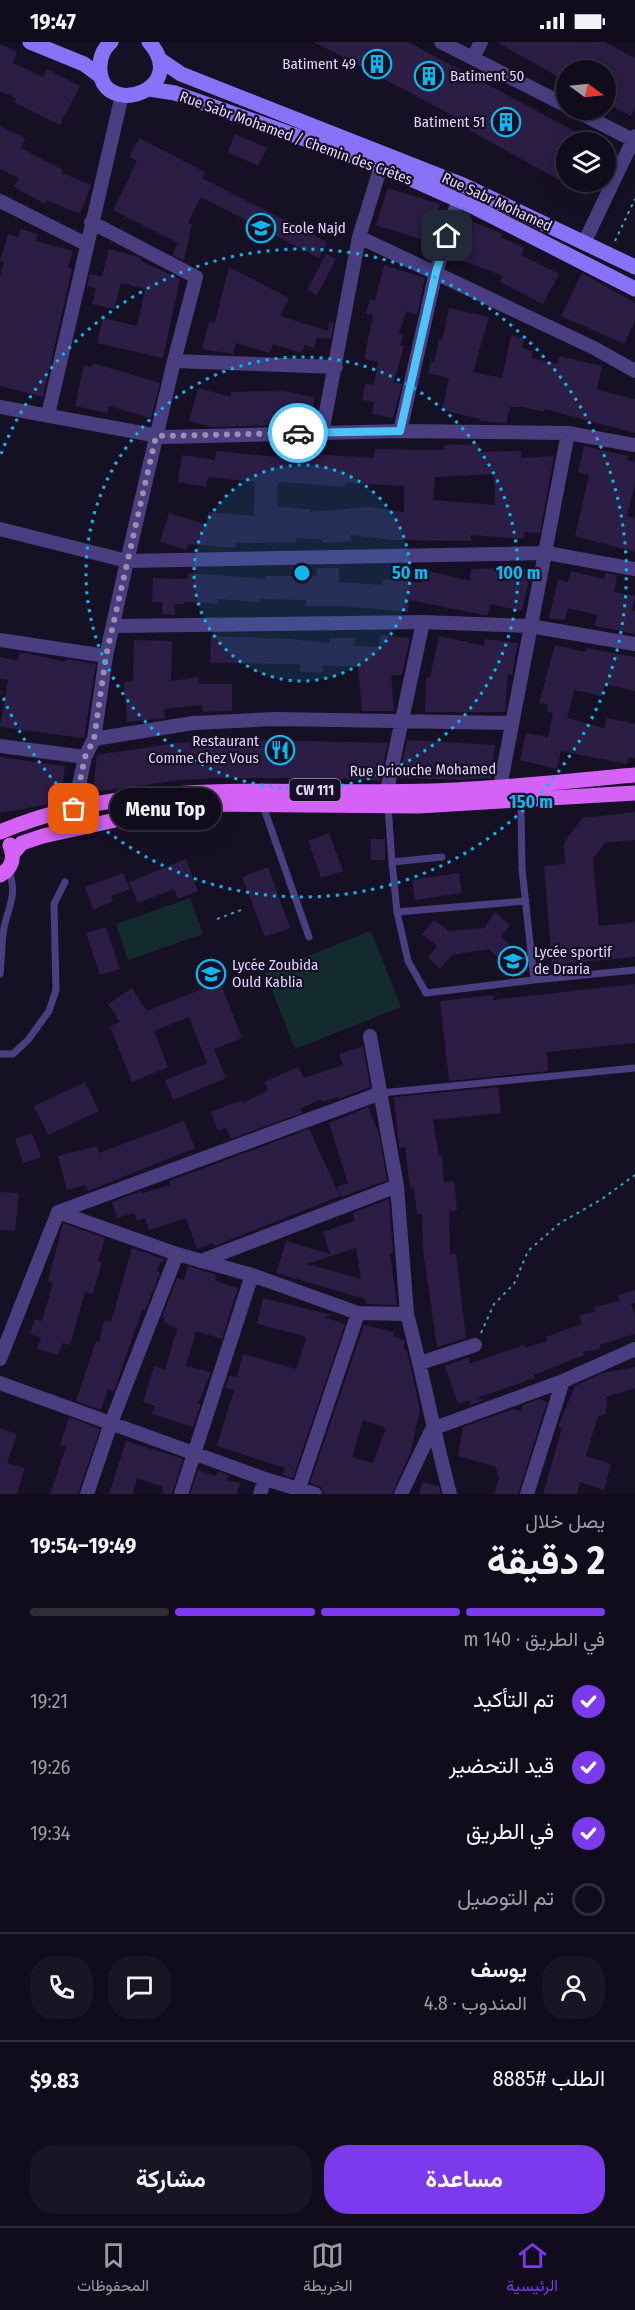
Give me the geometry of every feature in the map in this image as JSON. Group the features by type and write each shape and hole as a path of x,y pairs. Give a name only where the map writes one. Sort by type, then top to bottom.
{"main road":[{"path":"30,42 84,64 100,76 113,91 122,95 141,94 149,89 158,75 159,59 148,42"},
{"path":"100,76 100,58 108,42"},
{"name":"Rue Sabr Mohamed","path":"159,59 181,74 463,185 635,267"},
{"name":"Rue Sabr Mohamed / Chemin des Crêtes","path":"149,89 175,93 381,166 458,201 635,289"},
{"name":"Rue Driouche Mohamed","path":"13,853 22,843 43,836 138,815 212,804 387,798 430,791 635,775"},
{"name":"Rue Driouche Mohamed","path":"0,834 31,819 74,809 161,796 246,790 387,798 521,802 635,794"},
{"path":"0,834 9,843 13,853 4,872"}],"street":[{"path":"441,42 556,100"},
{"path":"473,58 481,42"},
{"path":"48,416 122,95"},
{"path":"585,243 634,138 595,120"},
{"path":"322,433 359,237 381,166"},
{"path":"0,201 86,244"},
{"path":"400,431 436,272 458,201"},
{"path":"74,809 85,757 94,739 106,656 174,360 196,277 91,222"},
{"path":"359,237 594,348 635,371"},
{"path":"174,360 336,367"},
{"path":"0,408 156,436 400,431 568,433 635,444"},
{"path":"500,787 530,626 547,553 568,433"},
{"path":"0,529 127,561 547,553 635,569"},
{"path":"113,626 423,622 530,626 635,644"},
{"path":"387,798 423,622"},
{"path":"0,640 106,656"},
{"path":"94,739 193,723 275,719 402,719 511,723"},
{"path":"0,746 85,757"},
{"path":"370,1036 397,1186 407,1314 420,1363 432,1429 450,1494"},
{"path":"0,1359 58,1212 381,1093"},
{"path":"201,1261 397,1186"},
{"path":"58,1212 177,1254 252,1275 358,1313 407,1314"},
{"path":"87,1494 111,1423 177,1254"},
{"path":"181,1494 252,1275"},
{"path":"299,1488 358,1313"},
{"path":"420,1363 475,1345"},
{"path":"401,1494 432,1429 563,1381 635,1349"},
{"path":"526,1494 563,1381"},
{"path":"0,1383 265,1479 315,1494"},
{"path":"260,1494 265,1479"}],"lane":[{"path":"387,798 397,912 408,961 426,993 635,970"},
{"path":"521,802 526,901 534,980"},
{"path":"262,804 309,937"},
{"path":"392,862 442,858"},
{"path":"0,974 5,924 12,907 14,885 4,872"},
{"path":"0,1054 13,1054 28,1040 49,1011 56,990 54,904 65,882"},
{"path":"397,912 526,901"},
{"path":"381,1093 635,1068"}],"path":[{"path":"608,254 635,199"},
{"path":"217,919 244,909"},
{"path":"475,1345 494,1304 514,1284 528,1251 560,1223 602,1199 635,1175"}],"green space":[{"path":"190,898 203,934 128,960 116,924"},
{"path":"371,931 401,1007 295,1049 265,973"}],"building":[{"path":"314,42 408,42 576,132 556,132 556,178 463,127 465,122"},
{"path":"497,42 605,42 635,58 635,107 631,116 616,108 616,60 556,60 556,76"},
{"path":"0,44 17,52 13,63 43,77 47,69 80,86 60,125 14,102 16,98 0,91"},
{"path":"0,126 25,138 21,148 63,170 62,173 91,185 80,214 47,200 45,204 14,187 19,178 0,169"},
{"path":"235,134 267,148 258,166 228,152"},
{"path":"139,138 205,172 202,178 327,242 319,258 201,197 188,223 192,224 184,261 172,255 178,243 113,210 137,161 129,157"},
{"path":"388,188 440,204 429,242 376,225"},
{"path":"463,218 503,234 501,237 524,248 521,255 559,274 543,304 500,282 503,276 461,260 467,243 456,238"},
{"path":"21,229 37,234 36,241 73,251 68,268 72,269 43,397 0,386 0,277 4,262 0,261 8,234 18,237"},
{"path":"109,249 141,258 141,261 180,279 163,358 97,343 103,318 137,326 145,289 121,283 114,309 92,304 96,289 87,286 90,274 102,277"},
{"path":"326,254 336,259 317,295 307,290"},
{"path":"384,265 425,278 417,315 406,311 399,334 403,335 400,345 404,346 394,382 402,384 393,418 372,414 374,402 362,400 365,384 374,385 378,362 364,359 373,315 366,313 370,299 375,301"},
{"path":"229,267 289,298 280,316 328,331 329,322 334,323 331,339 317,338 314,348 305,345 302,353 273,344 270,353 236,343 233,354 202,349 209,322 215,323"},
{"path":"582,273 635,303 635,321 624,344 561,316"},
{"path":"449,308 489,317 473,372 502,378 511,335 524,338 522,348 533,351 531,358 558,364 559,356 602,366 597,390 635,399 635,433 545,409 544,412 510,407 506,423 480,421 480,419 442,410 449,378 428,373 431,361 434,362 439,339 442,340"},
{"path":"93,363 160,383 151,418 109,406 107,413 75,406 84,365 91,367"},
{"path":"198,388 231,397 231,392 283,391 314,397 312,424 211,427 189,421"},
{"path":"479,444 480,452 521,451 521,458 554,456 540,533 524,532 523,539 471,535 471,541 392,540 351,535 351,541 323,543 322,539 296,538 296,542 236,543 235,548 188,544 186,550 160,542 169,513 207,525 208,512 254,516 255,482 208,477 206,487 178,482 182,455 215,460 216,451 298,459 299,453 374,458 375,449 444,450 444,445","holes":["494,474 495,505 433,500 435,477","283,482 345,487 346,483 404,486 404,512 369,507 310,512 310,509 277,507 277,484"]},
{"path":"584,446 628,456 627,460 635,462 635,482 627,516 635,518 635,552 575,536 589,475 578,472"},
{"path":"505,565 531,571 522,611 490,604 488,615 484,615 409,600 408,612 345,606 306,606 306,600 260,599 259,602 218,599 218,604 185,602 185,604 175,604 175,615 162,614 162,602 152,602 153,578 187,579 188,573 266,579 266,576 317,576 317,568 339,568 339,582 383,585 383,579 421,583 424,570 470,581 471,569 504,568"},
{"path":"571,571 604,579 605,573 617,575 614,592 635,596 632,610 635,611 635,634 595,626 597,615 568,608 565,620 549,618 558,580 568,582"},
{"path":"380,635 410,638 402,675 391,675 394,711 362,711 358,667 324,665 323,672 316,673 300,671 300,665 296,664 210,663 211,636 329,643 329,638 355,638 354,646 379,647"},
{"path":"439,636 484,646 485,639 518,643 512,675 508,674 505,712 425,712 426,677 430,677"},
{"path":"134,640 172,641 171,681 199,677 199,684 232,684 232,711 203,712 202,705 164,709 165,718 127,722 124,682 133,681"},
{"path":"555,645 585,652 586,648 635,657 635,691 605,684 602,696 574,690 567,718 604,728 607,718 635,724 635,758 629,757 627,764 561,751 557,769 520,760 526,733 548,737 553,713 547,712 548,705 539,703"},
{"path":"20,652 66,662 66,659 96,664 84,738 0,727 8,680 0,679 0,657 18,660"},
{"path":"254,740 388,743 380,781 336,778 217,778 182,780 93,792 97,755 176,743"},
{"path":"407,740 495,745 491,778 459,780 399,778"},
{"path":"0,757 65,766 61,802 0,813"},
{"path":"635,812 635,840 605,843 593,858 599,926 635,922 635,957 552,965 544,866 565,864 564,843 582,818"},
{"path":"329,833 343,871 321,878 308,841"},
{"path":"370,839 385,839 385,860 371,860"},
{"path":"186,859 198,891 178,899 174,889 138,903 129,882"},
{"path":"268,867 290,928 265,937 242,877"},
{"path":"123,873 130,889 111,896 113,902 93,909 85,887"},
{"path":"459,873 462,893 415,900 412,880"},
{"path":"495,912 510,925 501,937 514,949 501,961 489,949 452,955 440,969 428,957 437,946 422,934 434,920 449,931 484,928"},
{"path":"106,927 120,969 100,975 86,933"},
{"path":"220,982 242,1038 214,1049 226,1078 173,1100 165,1080 207,1063 189,1017 154,1031 168,1067 132,1082 110,1026 120,1022 108,1004 132,988 147,1011"},
{"path":"635,984 635,1043 547,1052 548,1071 449,1081 440,1001 493,995 493,1000"},
{"path":"363,1046 370,1087 338,1099 337,1097 322,1102 321,1099 300,1109 302,1113 231,1139 226,1128 218,1131 211,1112 242,1100 243,1103 268,1090 264,1082 298,1067 304,1078 343,1065 339,1054"},
{"path":"85,1082 99,1111 48,1135 34,1106"},
{"path":"498,1087 501,1113 433,1120 439,1156 442,1156 444,1182 454,1181 457,1210 449,1211 450,1254 456,1254 466,1338 437,1347 423,1250 422,1214 417,1214 414,1187 410,1188 405,1147 399,1148 394,1097"},
{"path":"368,1107 379,1134 387,1180 341,1197 337,1187 348,1183 329,1123"},
{"path":"184,1121 195,1148 88,1191 86,1185 67,1190 58,1156 97,1146 99,1153"},
{"path":"309,1129 340,1196 214,1246 213,1243 197,1249 186,1218 149,1230 145,1218 137,1221 134,1213 117,1218 112,1202 142,1191 143,1193 170,1185 169,1181"},
{"path":"32,1133 41,1157 23,1163 15,1139"},
{"path":"0,1192 19,1193 15,1231 0,1230"},
{"path":"389,1199 393,1254 390,1254 397,1305 366,1304 365,1299 276,1273 286,1241 330,1254 323,1232 354,1221 353,1213","holes":["356,1248 361,1279 307,1264"]},
{"path":"63,1223 105,1238 98,1261 102,1262 93,1294 85,1292 70,1345 62,1343 58,1355 37,1349 41,1338 30,1334 35,1319 42,1321 53,1283 48,1281"},
{"path":"132,1248 165,1260 160,1263 157,1271 160,1272 145,1311 142,1310 114,1391 108,1389 101,1410 76,1401 96,1341 99,1342 104,1321 111,1322"},
{"path":"188,1266 216,1275 215,1281 238,1288 222,1339 196,1331 186,1366 211,1372 198,1404 201,1404 193,1427 152,1414 155,1406 143,1402 154,1366 165,1370 177,1329 163,1322 165,1318 162,1317 177,1278 184,1280"},
{"path":"635,1290 635,1303 631,1304 635,1316 635,1334 600,1345 600,1349 583,1352 584,1355 534,1375 535,1378 477,1398 484,1400 469,1406 471,1400 458,1404 445,1366 469,1357 469,1364 524,1345 525,1348 547,1341 546,1337 582,1324 579,1315 596,1312 594,1307 619,1301 618,1295"},
{"path":"263,1298 332,1315 324,1317 345,1324 293,1478 283,1475 285,1468 217,1446 234,1390 225,1388 229,1376 237,1377 243,1354 296,1369 306,1339 304,1336 257,1324"},
{"path":"364,1325 394,1332 393,1336 405,1341 403,1349 407,1351 420,1409 411,1451 392,1494 324,1494 321,1487 310,1483","holes":["363,1420 386,1428 373,1463 352,1457"]},
{"path":"635,1367 635,1388 606,1397 605,1415 598,1416 586,1456 611,1464 604,1490 580,1482 577,1494 543,1494 562,1428 558,1427 575,1386 602,1373"},
{"path":"539,1399 547,1402 518,1494 494,1494 499,1479 496,1467 458,1456 463,1427 513,1409 521,1411 523,1405"},
{"path":"69,1417 100,1429 78,1494 50,1494 66,1447 60,1445"},
{"path":"0,1428 17,1434 7,1463 25,1468 17,1494 0,1494"},
{"path":"126,1441 183,1459 172,1494 162,1494 163,1487 137,1478 133,1494 109,1494"},
{"path":"198,1470 216,1476 218,1471 228,1475 227,1480 240,1483 237,1494 190,1494"},
{"path":"422,1482 439,1486 441,1494 419,1494"}],"way so far":[{"path":"74,809 85,757 94,739 106,656 156,436 298,433"}],"place":[{"name":"Batiment 49","path":"377,64"},
{"name":"Batiment 50","path":"429,76"},
{"name":"Batiment 51","path":"506,122"},
{"name":"Ecole Najd","path":"261,228"},
{"name":"Restaurant Comme Chez Vous","path":"280,750"},
{"name":"Menu Top","path":"74,809"},
{"name":"Lycée sportif de Draria","path":"513,961"},
{"name":"Lycée Zoubida Ould Kablia","path":"211,974"}],"route":[{"path":"298,433 400,431 436,272 447,236"}]}
